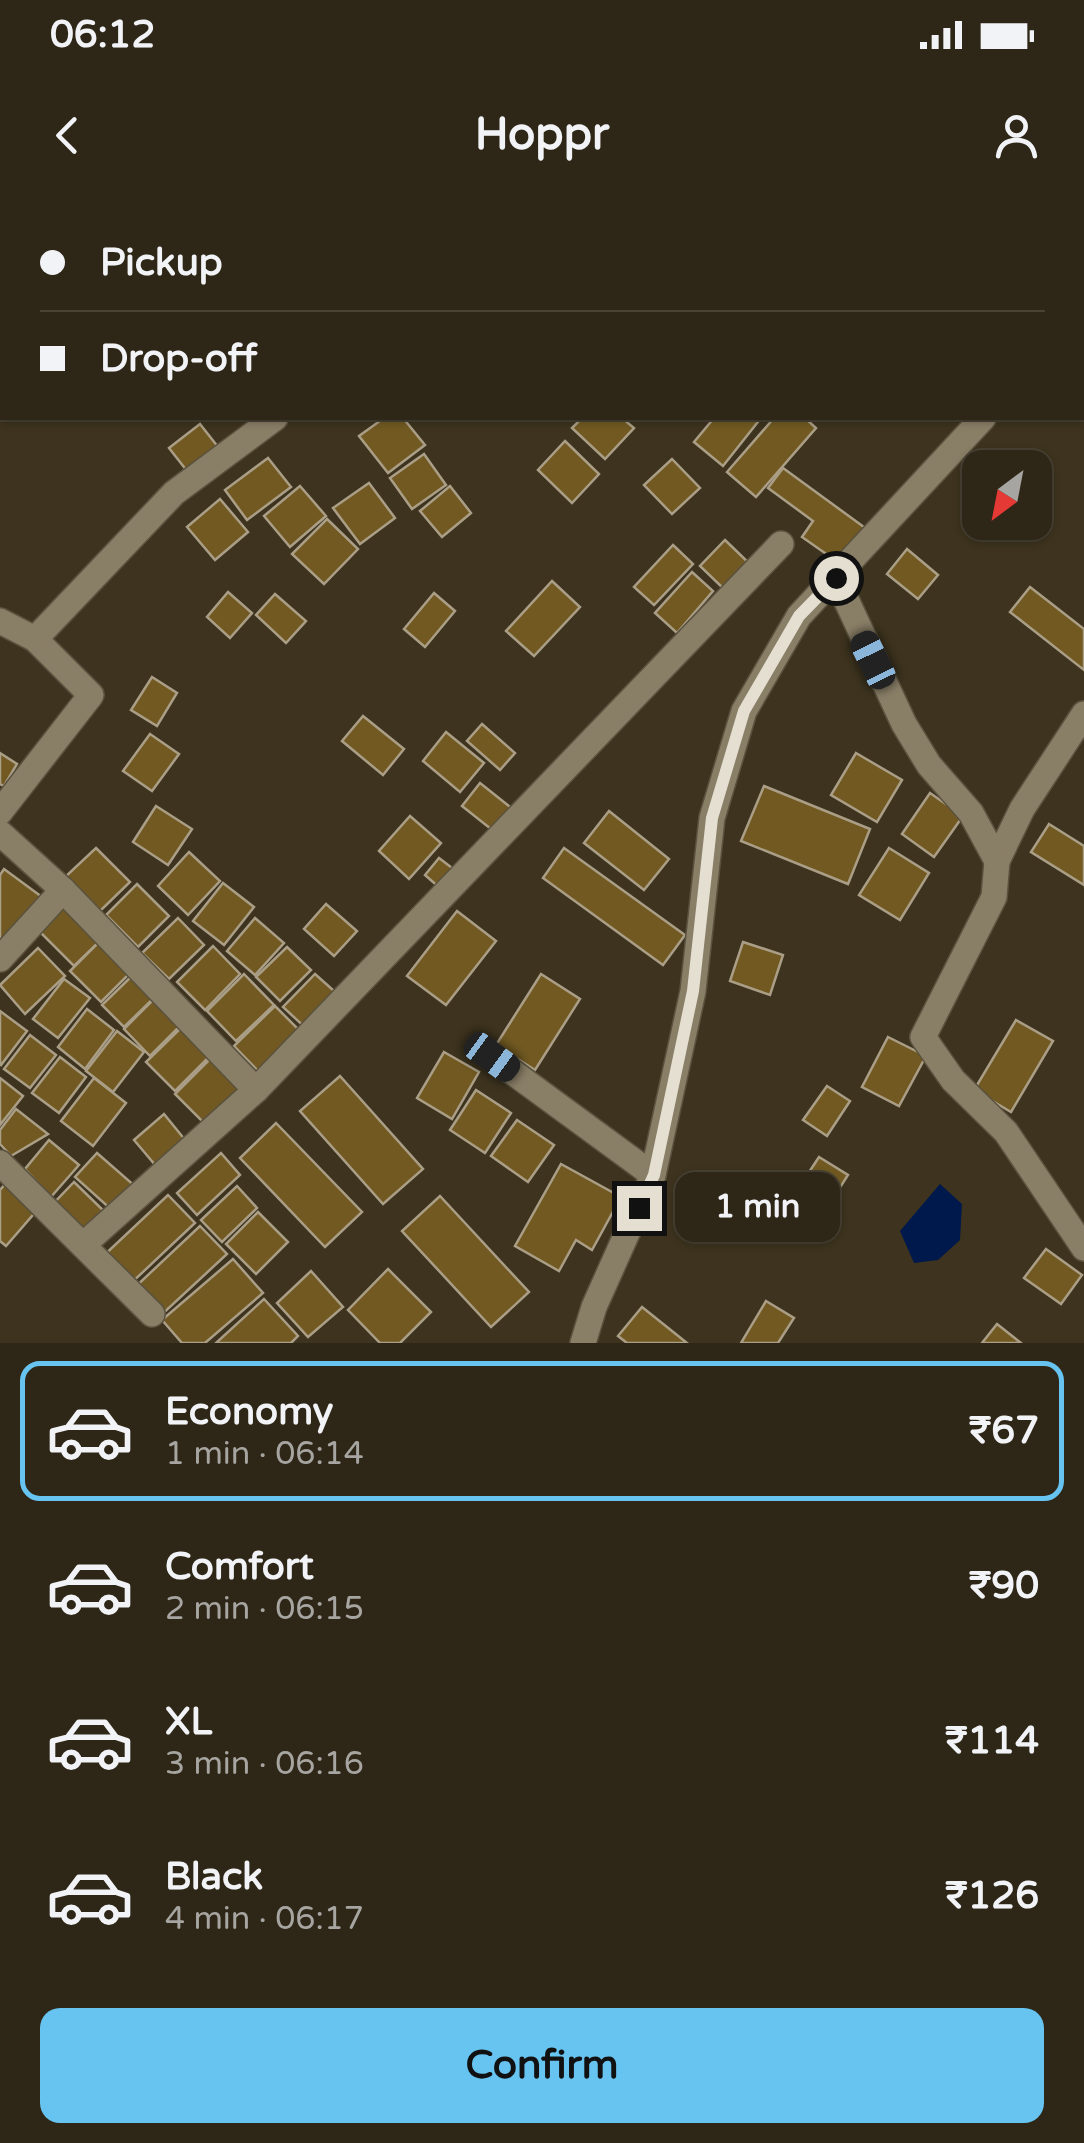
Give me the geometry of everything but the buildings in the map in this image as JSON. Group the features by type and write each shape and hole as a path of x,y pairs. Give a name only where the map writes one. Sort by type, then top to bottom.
{"street":[{"path":"35,640 174,493 272,420"},
{"path":"583,1343 594,1307 654,1175 693,991 712,818 744,711 799,616 981,420"},
{"path":"83,1245 256,1090 781,544"},
{"path":"836,578 904,724 930,765 970,814 997,861"},
{"path":"0,622 35,640 91,695 0,812"},
{"path":"1084,714 1022,810 997,861 994,898 923,1037 953,1080 1006,1132 1084,1248"},
{"path":"0,833 63,890 256,1090"},
{"path":"0,960 63,890"},
{"path":"492,1057 654,1175"},
{"path":"0,1162 152,1314"}],"water":[{"path":"940,1184 962,1204 960,1240 938,1260 914,1263 900,1231"}],"route":[{"path":"639,1208 654,1175 693,991 712,818 744,711 799,616 836,578"}]}
